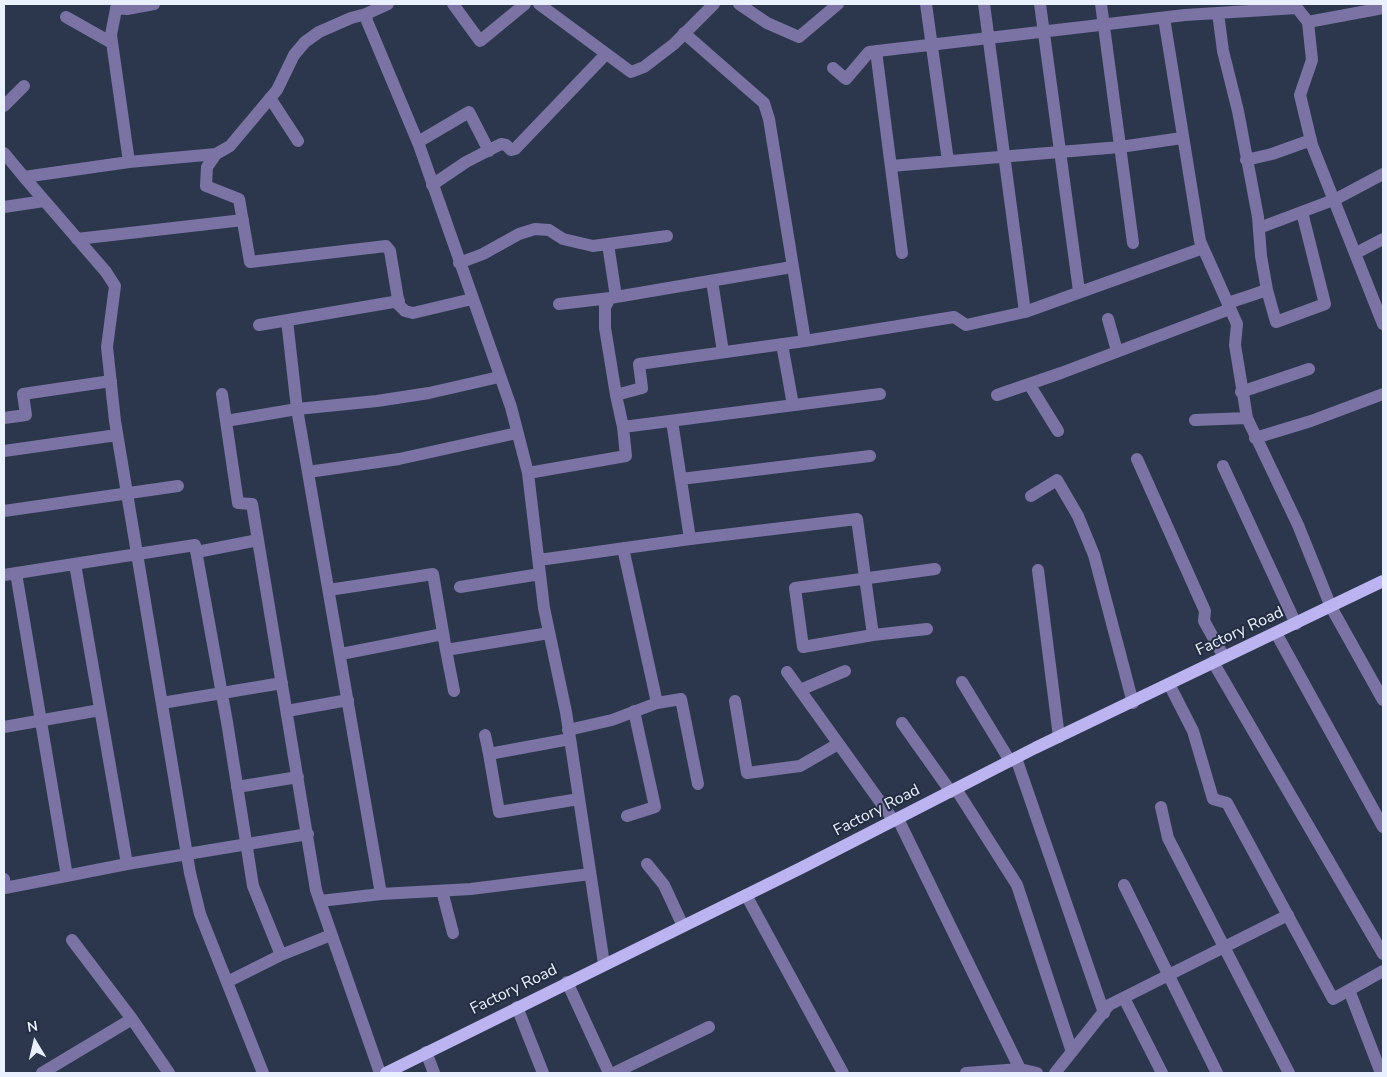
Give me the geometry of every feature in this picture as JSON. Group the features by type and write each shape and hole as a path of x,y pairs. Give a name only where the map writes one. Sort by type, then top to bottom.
{"main road":[{"name":"Factory Road","path":"386,1073 1218,659 1383,582"}],"street":[{"path":"129,162 111,35 117,6 127,9 154,4"},
{"path":"24,177 129,162 216,154 230,146 277,90 294,55 305,42 319,32 390,4"},
{"path":"453,4 480,41 525,4"},
{"path":"539,4 605,55 631,72 637,72 674,44 684,33 699,9 714,4"},
{"path":"739,4 767,23 799,37 838,4"},
{"path":"926,4 948,161"},
{"path":"984,4 1025,312"},
{"path":"1040,4 1079,291"},
{"path":"1102,4 1133,243"},
{"path":"833,68 846,79 869,52 1164,18 1212,10 1298,6 1308,22 1312,60 1300,95 1311,140 1381,310 1383,324"},
{"path":"1308,22 1383,8"},
{"path":"1212,10 1223,51 1246,160 1259,228 1261,256 1276,322 1325,304 1302,212"},
{"path":"366,14 418,142 499,377 528,473 540,574 569,735 604,964"},
{"path":"66,17 112,43"},
{"path":"1164,18 1200,241 1236,324 1235,345 1241,392 1247,418 1298,526 1331,607 1383,700"},
{"path":"684,33 764,104 769,119 805,341"},
{"path":"876,51 902,253"},
{"path":"432,185 466,162 501,144 506,145 511,150 515,149 605,55"},
{"path":"4,106 24,86"},
{"path":"270,98 298,141"},
{"path":"418,142 469,112 489,151"},
{"path":"891,166 1120,146 1182,138"},
{"path":"1246,160 1272,154 1311,140"},
{"path":"4,153 106,272 115,286 108,340 111,381 127,494 186,853 200,914 263,1073"},
{"path":"216,154 207,167 206,186 239,200 250,262 386,246 390,250 399,305 405,311 413,313 472,299"},
{"path":"1259,228 1336,199 1383,174"},
{"path":"4,207 44,201"},
{"path":"77,239 243,220"},
{"path":"459,263 483,254 519,234 535,229 549,230 563,239 593,246 667,236"},
{"path":"1356,252 1383,239"},
{"path":"528,473 626,456 623,427 605,328 605,307 613,298 608,244"},
{"path":"616,395 642,388 639,364 805,341 954,317 966,325 1025,312 1203,248"},
{"path":"559,304 613,298 792,267"},
{"path":"712,281 723,352"},
{"path":"996,395 1117,351 1268,290"},
{"path":"259,326 399,301"},
{"path":"1108,319 1117,351"},
{"path":"287,320 297,409 382,894"},
{"path":"782,344 793,405"},
{"path":"1241,392 1309,368"},
{"path":"226,421 297,409 377,401 429,393 499,377"},
{"path":"4,418 26,415 23,394 111,381"},
{"path":"1029,384 1058,431"},
{"path":"222,394 238,503 252,504 320,901 380,1073"},
{"path":"623,427 880,394"},
{"path":"1255,438 1311,422 1383,394"},
{"path":"1195,420 1247,418"},
{"path":"672,421 690,539"},
{"path":"308,472 399,459 517,433"},
{"path":"4,451 118,435"},
{"path":"681,479 870,456"},
{"path":"1136,459 1205,611 1204,621 1218,659 1383,954"},
{"path":"1223,466 1296,624"},
{"path":"1031,496 1057,480 1078,516 1094,555 1133,702"},
{"path":"4,511 178,486"},
{"path":"539,560 690,539 857,519 873,636"},
{"path":"197,552 258,540"},
{"path":"67,876 40,721 10,574 196,544 253,886 281,955"},
{"path":"623,548 657,703"},
{"path":"75,564 127,864"},
{"path":"927,629 803,647 795,588 934,568"},
{"path":"1038,570 1059,738"},
{"path":"330,590 433,574 454,691"},
{"path":"460,587 540,574"},
{"path":"446,650 550,633"},
{"path":"1276,633 1383,827"},
{"path":"340,654 444,634"},
{"path":"800,690 845,671"},
{"path":"787,672 838,744 896,820 1020,1069"},
{"path":"962,682 1013,760 1104,1012"},
{"path":"162,703 282,683"},
{"path":"1169,684 1192,731 1213,799 1227,802 1333,999 1383,971"},
{"path":"489,754 569,735 657,703 681,699 698,784"},
{"path":"287,711 348,700"},
{"path":"735,701 747,774 800,766 838,744"},
{"path":"4,727 100,710"},
{"path":"627,816 655,806 634,711"},
{"path":"902,723 953,790 1017,885 1072,1052"},
{"path":"485,735 499,812 579,799"},
{"path":"237,787 298,777"},
{"path":"1161,807 1168,838 1289,1073"},
{"path":"4,880 6,888 186,853 308,834"},
{"path":"647,864 664,885 683,926"},
{"path":"320,901 382,894 535,882 590,874"},
{"path":"1124,885 1170,974 1217,1073"},
{"path":"442,890 453,934"},
{"path":"746,895 843,1073"},
{"path":"1055,1073 1110,1005 1288,915"},
{"path":"227,982 281,955 331,935"},
{"path":"72,940 132,1019 169,1073"},
{"path":"567,982 609,1073"},
{"path":"1349,990 1380,1073"},
{"path":"1124,998 1162,1073"},
{"path":"517,1007 543,1073"},
{"path":"42,1073 132,1019"},
{"path":"614,1073 709,1028"},
{"path":"426,1052 434,1073"},
{"path":"972,1073 1020,1069 1037,1073"}]}
